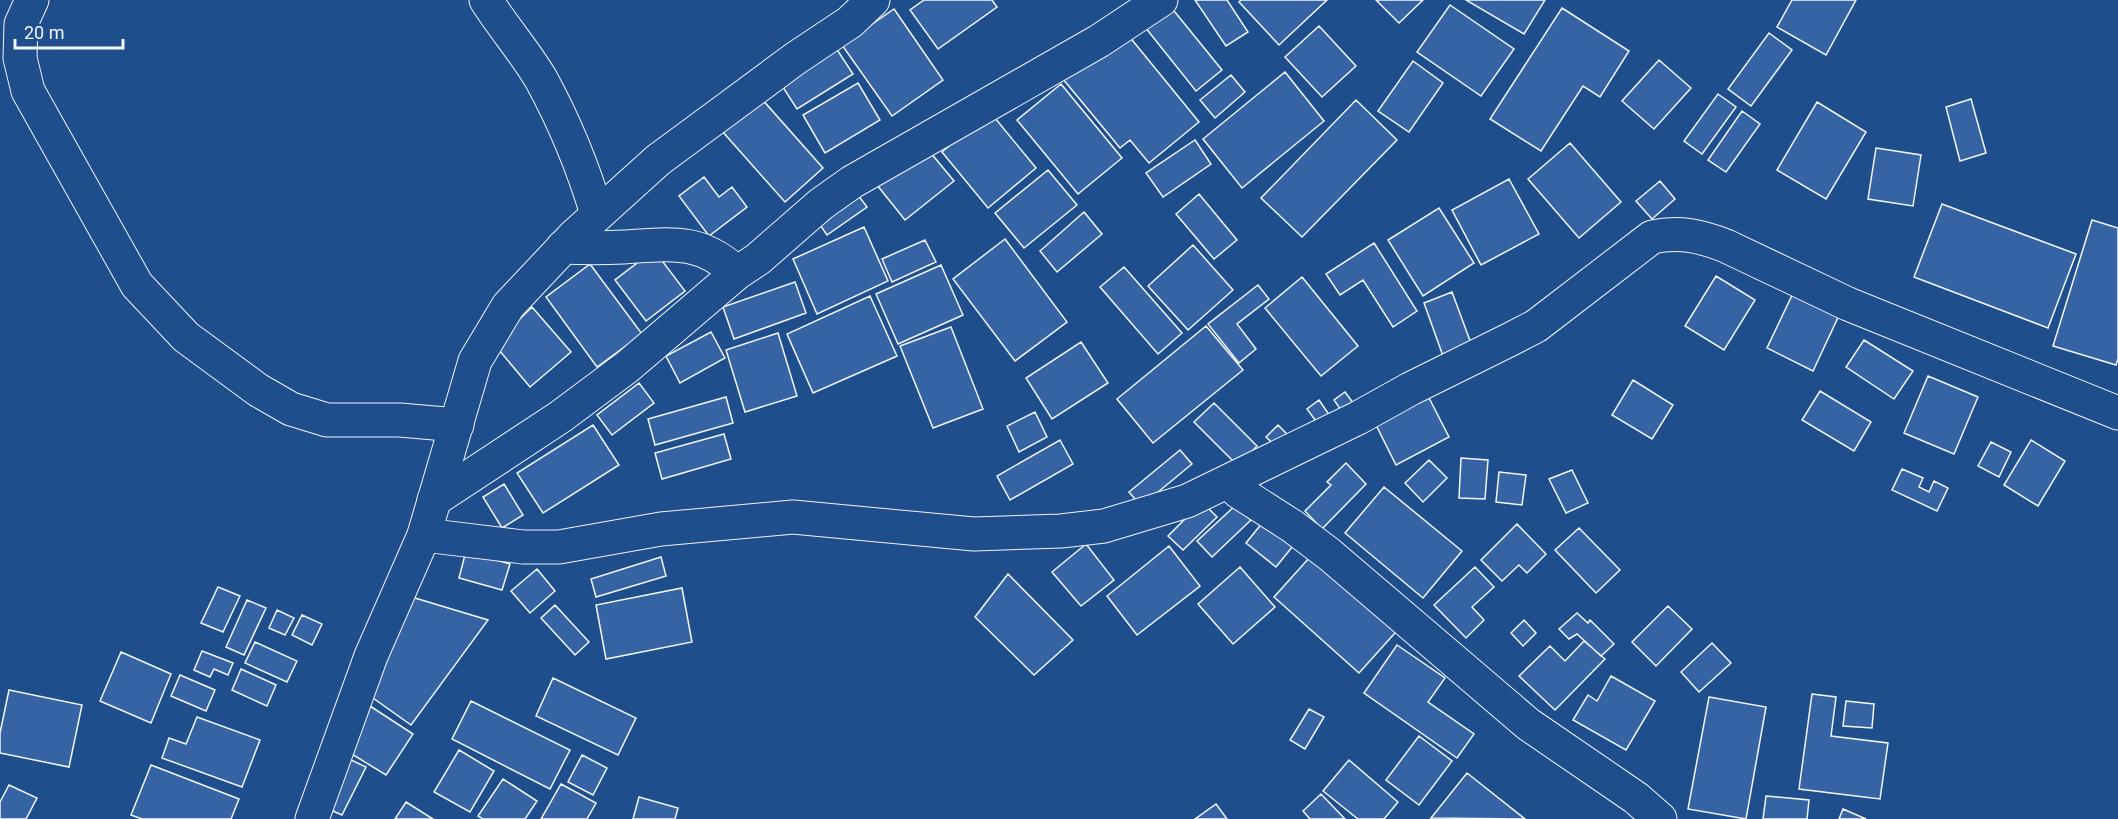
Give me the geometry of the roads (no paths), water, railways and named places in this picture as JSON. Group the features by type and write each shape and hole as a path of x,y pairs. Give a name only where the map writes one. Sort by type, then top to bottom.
{"street":[{"path":"32,0 21,24 20,35 20,58 28,91 137,285 186,337 258,390 291,410 327,420 400,420 457,424"},
{"path":"486,0 540,77 571,137 597,214"},
{"path":"312,819 371,656 424,535 475,361 508,306 563,247 658,160 796,58 850,22 873,0"},
{"path":"434,500 560,417 627,367 737,273 758,259 821,204 852,182 1089,46 1161,0"},
{"path":"424,535 523,547 559,547 673,528 793,517 965,534 1061,531 1104,526 1187,501 1358,418 1410,389 1536,326 1652,237 1675,233 1706,238 1726,246 1848,304 2118,412"},
{"path":"563,247 597,248 663,243 684,244 717,256 737,273"},
{"path":"1228,482 1254,504 1293,526 1329,554 1528,724 1636,798 1660,819"}]}
